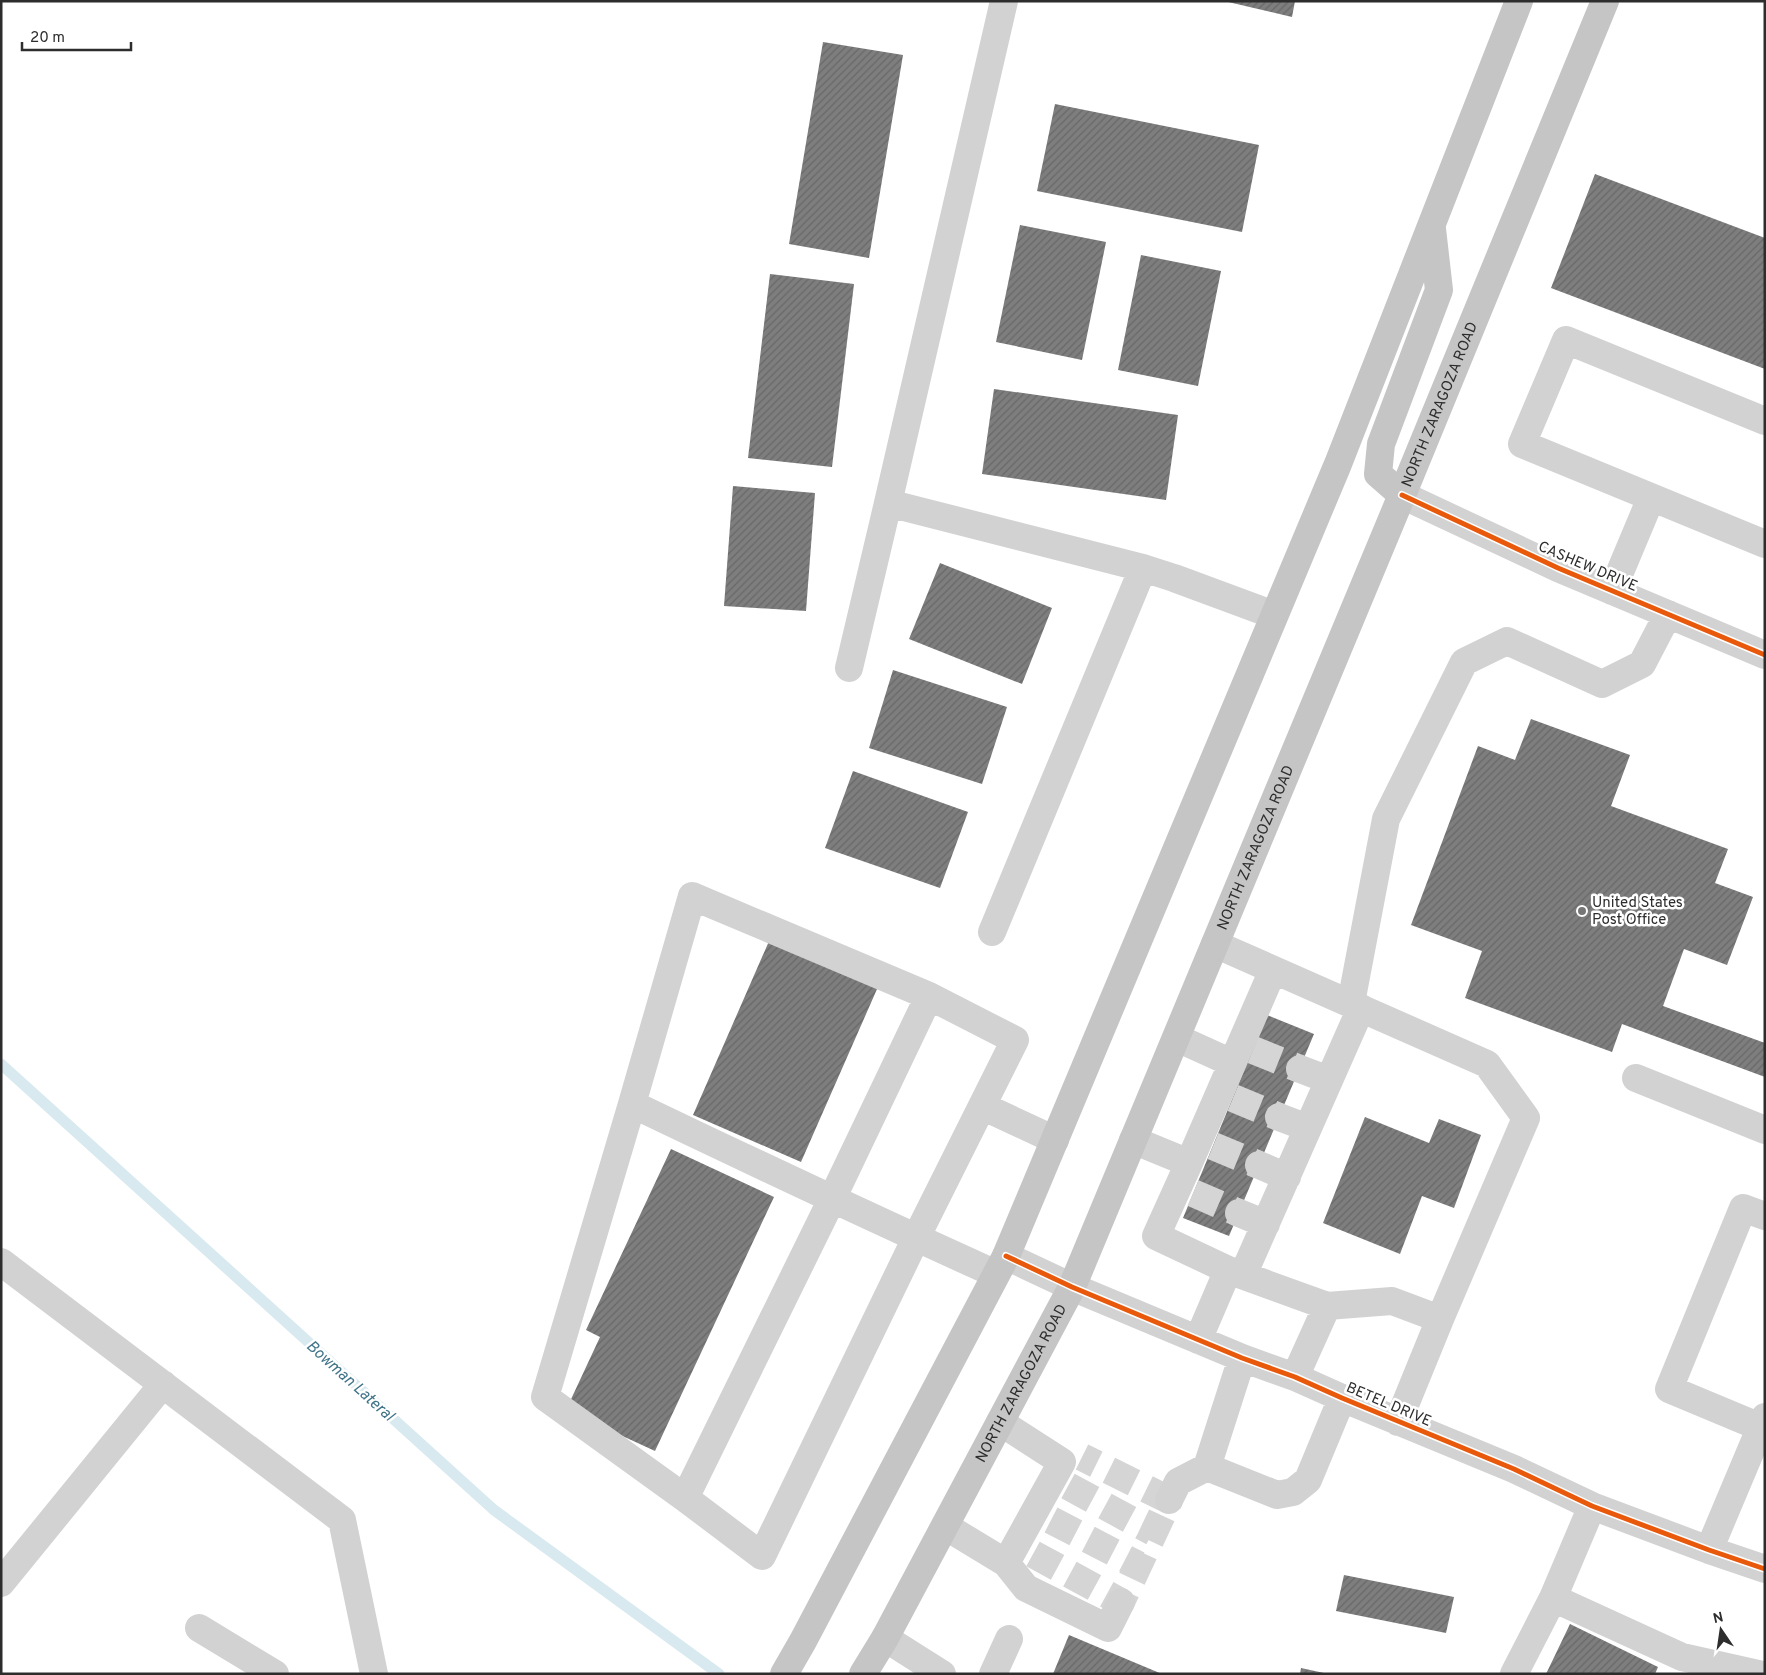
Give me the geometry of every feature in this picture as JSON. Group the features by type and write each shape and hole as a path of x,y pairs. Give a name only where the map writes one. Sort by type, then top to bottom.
{"main road":[{"path":"784,1674 1001,1265 1338,464 1519,1"},
{"name":"NORTH ZARAGOZA ROAD","path":"863,1674 885,1638 1072,1287 1177,1038 1605,1"},
{"path":"1402,495 1378,474 1380,444 1439,290 1431,225"}],"street":[{"path":"850,668 1004,1"},
{"path":"1765,421 1566,340 1522,444 1765,544"},
{"name":"CASHEW DRIVE","path":"1402,495 1558,568 1765,655"},
{"path":"1612,591 1651,498"},
{"path":"888,503 1143,568 1274,615"},
{"path":"992,932 1143,568"},
{"path":"1198,1340 1236,1272 1266,1224 1329,1080 1356,1006 1386,819 1464,662 1507,641 1602,684 1642,664 1668,614"},
{"path":"692,896 929,996 1015,1040 916,1238 762,1556 545,1397 692,896"},
{"path":"1215,944 1487,1064 1526,1118 1398,1422"},
{"path":"1273,970 1227,1095 1194,1166 1156,1236 1236,1272 1326,1306 1392,1301 1440,1319"},
{"path":"685,1498 832,1199 929,996"},
{"path":"1177,1038 1242,1053"},
{"path":"1300,1069 1329,1080"},
{"path":"1636,1078 1765,1130"},
{"name":"BETEL DRIVE","path":"632,1104 916,1238 1072,1287 1242,1358 1295,1377 1398,1422 1514,1469 1592,1506 1765,1569"},
{"path":"982,1106 1055,1140"},
{"path":"1279,1117 1308,1128"},
{"path":"1133,1140 1194,1166"},
{"path":"1259,1165 1286,1177"},
{"path":"1709,1550 1763,1422 1669,1389 1743,1208 1765,1216"},
{"path":"1239,1213 1266,1224"},
{"path":"1,1262 342,1520 374,1674"},
{"path":"1295,1377 1326,1306"},
{"path":"1169,1500 1178,1482 1207,1467 1242,1358"},
{"path":"1,1583 162,1384"},
{"path":"1207,1467 1277,1495 1294,1492 1308,1480 1342,1398"},
{"path":"1000,1422 1067,1471 1043,1515 1019,1553 1026,1588 1108,1628 1121,1602"},
{"path":"1514,1674 1553,1598 1592,1506"},
{"path":"945,1526 1019,1553"},
{"path":"1553,1598 1680,1666 1758,1674"},
{"path":"199,1628 274,1674"},
{"path":"885,1638 942,1674"},
{"path":"993,1674 1009,1639"}],"building":[{"path":"1224,1 1295,1 1292,17"},
{"path":"823,42 903,55 869,258 789,244"},
{"path":"1055,104 1259,145 1242,232 1037,191"},
{"path":"1595,174 1765,238 1765,369 1551,288"},
{"path":"1020,225 1106,242 1082,360 996,342"},
{"path":"1141,255 1221,271 1198,386 1118,370"},
{"path":"770,274 854,284 832,467 748,458"},
{"path":"994,389 1178,415 1166,500 982,474"},
{"path":"733,486 815,493 806,611 724,606"},
{"path":"940,563 1052,608 1022,684 909,639"},
{"path":"893,670 1007,707 982,784 869,748"},
{"name":"United States Post Office","path":"1531,719 1630,755 1611,806 1728,849 1715,883 1753,897 1727,965 1684,949 1663,1006 1765,1043 1765,1077 1622,1024 1612,1052 1465,998 1482,951 1411,925 1478,746 1515,760"},
{"path":"853,771 968,812 940,888 825,848"},
{"path":"773,932 881,980 801,1162 693,1115"},
{"path":"1267,1015 1314,1034 1229,1236 1183,1218"},
{"path":"1365,1117 1429,1143 1439,1119 1481,1135 1454,1208 1422,1196 1400,1254 1323,1223"},
{"path":"671,1149 774,1197 655,1451 566,1410 600,1337 586,1330"},
{"path":"1344,1575 1454,1597 1446,1633 1336,1611"},
{"path":"1570,1624 1658,1667 1655,1674 1546,1674"},
{"path":"1069,1635 1162,1674 1053,1674"},
{"path":"1301,1668 1324,1673 1324,1674 1300,1674"}],"waterway":[{"name":"Bowman Lateral","path":"1,1064 494,1510 719,1674"}],"tunnel":[{"path":"1253,1050 1300,1069"},
{"path":"1233,1098 1279,1117"},
{"path":"1213,1146 1259,1165"},
{"path":"1193,1193 1239,1213"},
{"path":"1033,1554 1121,1602 1169,1500 1082,1457"},
{"path":"1068,1486 1153,1532"},
{"path":"1051,1520 1138,1565"}],"cycle path":[{"path":"1402,495 1558,568 1765,655"},
{"path":"1006,1256 1072,1287 1242,1358 1295,1377 1514,1469 1592,1506 1765,1569"}],"place":[{"name":"United States Post Office","path":"1582,911"}]}
